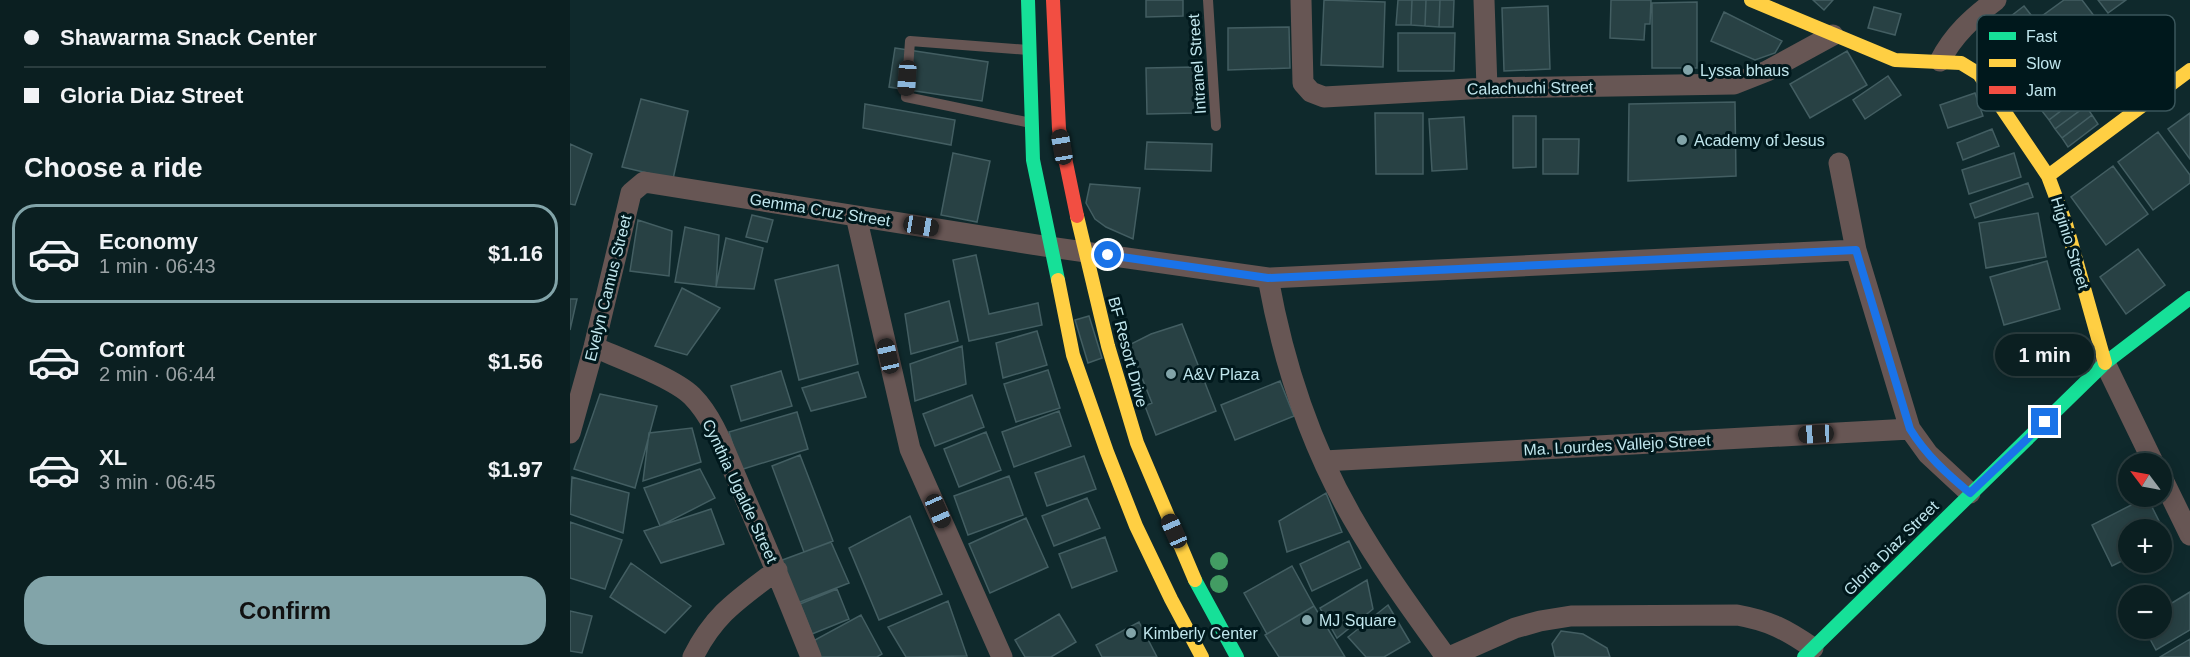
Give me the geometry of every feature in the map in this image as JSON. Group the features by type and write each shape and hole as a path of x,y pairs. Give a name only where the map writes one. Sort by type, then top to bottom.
{"main road":[{"name":"BF Resort Drive","path":"1028,0 1042,49 1045,126 1085,252 1108,346 1137,443 1197,584 1237,657"},
{"name":"BF Resort Drive","path":"1053,0 1042,49 1045,126 1033,160 1073,355 1136,526 1202,657"},
{"name":"Higinio Street","path":"1751,0 1895,60 1961,63 1977,73"},
{"path":"2175,81 2190,70"},
{"name":"Higinio Street","path":"2004,111 2048,176 2066,224 2105,363"},
{"path":"2048,176 2135,111"},
{"name":"Gloria Diaz Street","path":"1809,653 2105,363 2190,298"}],"street":[{"name":"Calachuchi Street","path":"1301,0 1303,83 1311,92 1324,97 1487,88 1734,84 1767,71 1833,35"},
{"path":"1484,0 1487,88"},
{"path":"1978,15 1996,0"},
{"path":"1940,61 1960,30 1977,16"},
{"path":"1839,163 1856,250 1910,429 1928,454 1970,493"},
{"name":"Gemma Cruz Street","path":"644,182 1050,247 1268,278 1856,250"},
{"name":"Evelyn Camus Street","path":"570,433 594,347 631,193 644,182"},
{"path":"856,216 910,449 1002,657"},
{"path":"1268,278 1277,325 1290,371 1324,461 1352,516 1398,590 1448,657 1515,628 1571,616 1737,615 1764,620 1786,629 1809,653"},
{"name":"Cynthia Ugalde Street","path":"594,347 672,383 690,394 703,409 777,570 811,657"},
{"name":"Higinio Street","path":"2105,363 2149,453"},
{"name":"Ma. Lourdes Vallejo Street","path":"1324,461 1910,429"},
{"path":"2172,496 2188,526"},
{"path":"693,657 706,632 727,608 777,570"}],"lane":[{"name":"Intranel Street","path":"1208,0 1216,126"},
{"path":"1042,49 910,41 906,97 1045,126"}],"building":[{"path":"1146,0 1183,0 1183,16 1146,17"},
{"path":"1324,0 1385,2 1383,67 1321,65"},
{"path":"1398,0 1412,0 1411,25 1396,25"},
{"path":"1412,0 1426,0 1425,26 1411,25"},
{"path":"1426,0 1440,0 1439,27 1425,26"},
{"path":"1440,0 1454,0 1453,27 1439,27"},
{"path":"1611,0 1651,0 1650,24 1645,24 1644,40 1610,38"},
{"path":"1813,0 1833,0 1824,10"},
{"path":"2064,0 2082,0 2093,15 2043,15"},
{"path":"2098,0 2126,0 2108,13"},
{"path":"1697,2 1697,68 1652,68 1652,3"},
{"path":"1548,6 1550,69 1504,71 1502,8"},
{"path":"2024,6 2031,15 2012,15"},
{"path":"1874,7 1901,14 1895,35 1868,28"},
{"path":"1724,12 1782,41 1775,53 1755,60 1711,41"},
{"path":"1289,27 1290,68 1228,70 1228,28"},
{"path":"1398,33 1455,33 1454,71 1398,71"},
{"path":"895,48 988,62 982,101 889,87"},
{"path":"1847,51 1867,85 1810,118 1790,84"},
{"path":"1195,67 1196,113 1147,114 1146,68"},
{"path":"1888,76 1901,95 1865,119 1853,100"},
{"path":"1975,93 1977,111 1981,111 1983,116 1948,128 1940,105"},
{"path":"641,99 688,111 673,179 622,167"},
{"name":"Academy of Jesus","path":"1735,102 1736,176 1628,181 1629,104"},
{"path":"865,104 955,120 951,145 863,128"},
{"path":"2042,111 2061,111 2049,120"},
{"path":"2061,111 2079,111 2055,129 2049,120"},
{"path":"2079,111 2089,111 2092,115 2062,138 2055,129"},
{"path":"1375,113 1423,113 1423,174 1376,174"},
{"path":"2190,113 2190,159 2168,129"},
{"path":"2092,115 2098,124 2068,147 2062,138"},
{"path":"1513,116 1536,116 1536,167 1513,168"},
{"path":"1464,117 1467,169 1432,171 1429,119"},
{"path":"1992,129 1999,146 1963,160 1957,143"},
{"path":"2158,132 2190,175 2190,183 2153,210 2118,162"},
{"path":"1543,139 1579,139 1578,174 1543,174"},
{"path":"1147,142 1212,144 1211,171 1145,169"},
{"path":"570,144 592,154 575,205 570,204"},
{"path":"953,153 990,161 977,222 941,215"},
{"path":"2014,153 2021,177 1969,194 1962,170"},
{"path":"2113,166 2148,214 2106,245 2071,197"},
{"path":"2028,183 2033,197 1975,218 1970,204"},
{"path":"1090,184 1140,188 1133,239 1106,227 1095,219 1086,203"},
{"path":"2038,213 2046,257 1986,268 1979,223"},
{"path":"752,215 773,220 767,242 746,237"},
{"path":"638,220 672,231 669,276 630,271"},
{"path":"685,227 719,235 716,287 675,282"},
{"path":"726,238 763,248 754,289 716,287"},
{"path":"2138,249 2165,285 2126,314 2100,277"},
{"path":"976,255 989,314 1038,303 1042,325 969,341 953,260"},
{"path":"2047,261 2060,309 2004,325 1990,277"},
{"path":"838,265 858,364 799,380 775,280"},
{"path":"682,288 720,308 687,355 655,346"},
{"path":"570,299 577,299 570,330"},
{"path":"949,301 958,341 911,354 905,314"},
{"path":"1089,316 1102,358 1088,363 1075,320"},
{"name":"A&V Plaza","path":"1182,324 1216,411 1156,435 1145,406 1152,403 1129,345 1151,334"},
{"path":"1037,331 1047,365 1003,378 996,343"},
{"path":"962,346 966,384 915,401 910,364"},
{"path":"1048,370 1060,408 1016,422 1004,384"},
{"path":"781,371 792,406 741,421 731,386"},
{"path":"858,372 866,397 811,411 802,388"},
{"path":"1280,381 1294,416 1235,440 1221,405"},
{"path":"600,394 657,406 635,488 574,469"},
{"path":"972,395 984,427 935,446 923,414"},
{"path":"1059,411 1071,446 1014,467 1002,432"},
{"path":"797,412 808,449 740,470 729,432"},
{"path":"692,428 701,462 643,481 649,433"},
{"path":"986,432 1001,470 959,487 944,449"},
{"path":"800,455 833,541 804,552 772,466"},
{"path":"1084,456 1096,489 1047,506 1035,473"},
{"path":"700,469 715,498 660,526 644,488"},
{"path":"1009,476 1023,515 968,535 954,496"},
{"path":"572,477 629,493 623,533 570,514"},
{"path":"1326,493 1342,532 1287,552 1279,521"},
{"path":"1087,498 1100,528 1054,546 1042,516"},
{"path":"2127,507 2152,507 2158,519 2118,519 2118,563 2112,566 2092,525"},
{"path":"711,509 724,544 661,563 644,531"},
{"path":"910,516 942,594 879,620 849,548"},
{"path":"1026,518 1048,567 990,593 969,544"},
{"path":"570,522 622,540 605,589 570,578"},
{"path":"1105,537 1117,571 1072,588 1059,554"},
{"path":"1349,541 1361,568 1312,591 1300,564"},
{"path":"831,542 849,583 795,604 777,562"},
{"path":"631,563 691,606 665,633 610,597"},
{"path":"1292,566 1314,606 1267,634 1244,593"},
{"path":"1367,580 1373,609 1337,638 1320,608"},
{"path":"837,589 849,619 812,634 800,604"},
{"path":"2190,592 2190,630 2156,650 2150,639 2172,639 2172,603"},
{"path":"948,601 967,656 906,657 888,627"},
{"path":"1388,605 1410,642 1384,657 1366,657 1348,637"},
{"name":"MJ Square","path":"1314,606 1345,657 1279,657 1265,635"},
{"path":"570,611 592,616 582,653 570,651"},
{"path":"1059,614 1076,642 1051,657 1025,657 1015,640"},
{"path":"861,615 882,654 877,657 821,657 813,641"},
{"name":"Kimberly Center","path":"1139,622 1157,657 1102,657 1096,645"},
{"path":"1561,631 1583,634 1607,648 1610,657 1555,657 1552,644"},
{"path":"2190,639 2190,657 2160,657"}],"traffic: fast":[{"path":"1028,0 1033,160 1058,280"},
{"path":"1804,657 2105,363 2190,298"},
{"path":"1195,580 1237,657"}],"traffic: slow":[{"path":"1751,0 1895,60 1961,63 1977,73"},
{"path":"2175,81 2190,70"},
{"path":"2004,111 2048,176 2066,224 2105,363"},
{"path":"2048,176 2135,111"},
{"path":"1077,216 1108,346 1137,443 1195,580"},
{"path":"1058,280 1073,355 1107,452 1136,526 1202,657"}],"traffic: jam":[{"path":"1053,0 1059,129 1077,216"}],"place":[{"name":"Lyssa bhaus","path":"1688,70"},
{"name":"Academy of Jesus","path":"1682,140"},
{"name":"A&V Plaza","path":"1171,374"},
{"name":"MJ Square","path":"1307,620"},
{"name":"Kimberly Center","path":"1131,633"}],"route":[{"path":"1108,255 1268,278 1856,250 1910,429 1940,467 1970,493 2045,422"}]}
